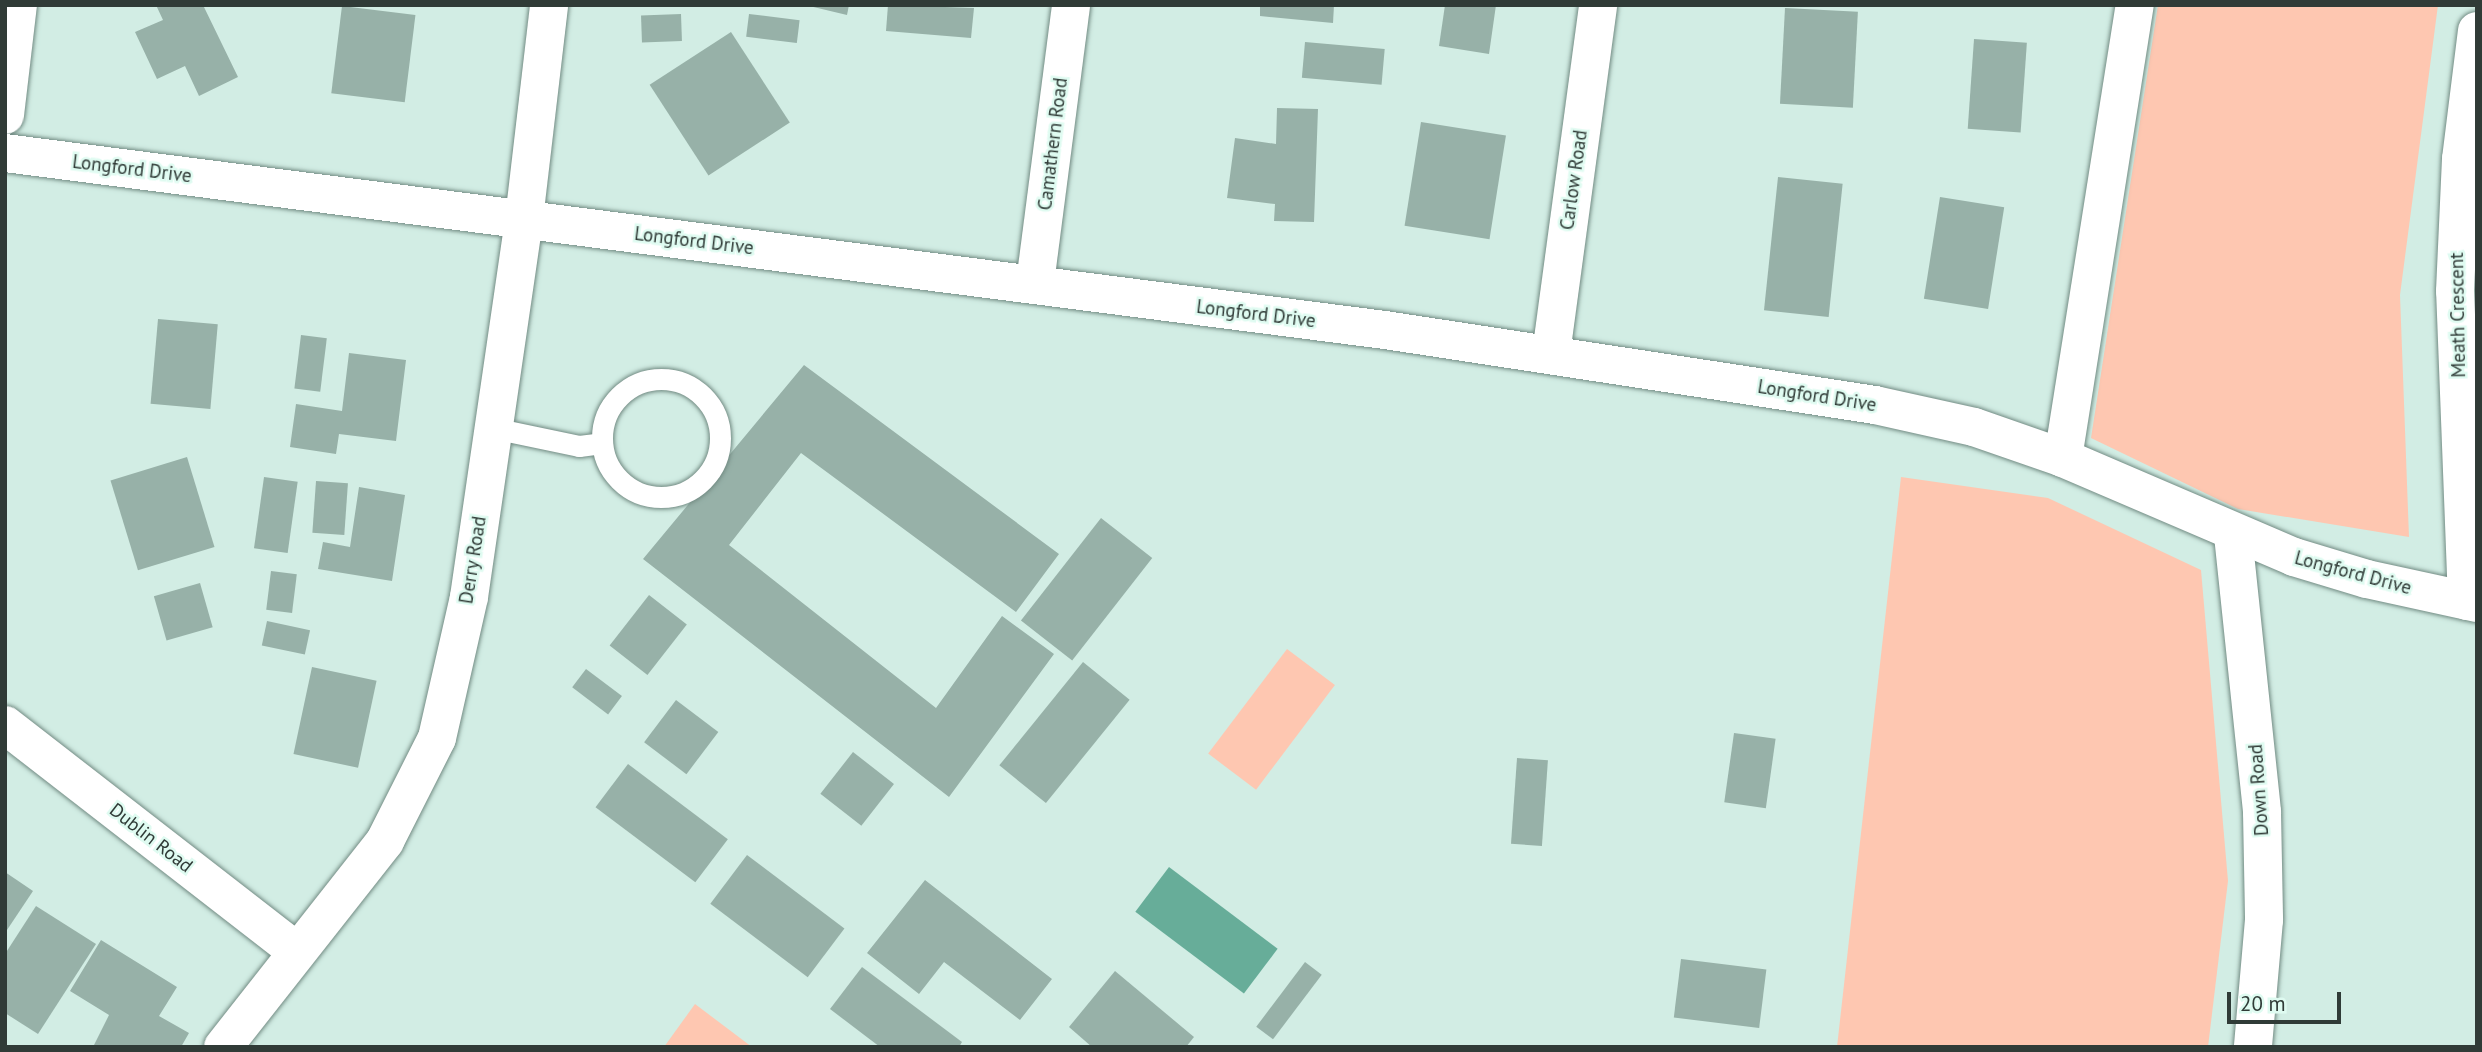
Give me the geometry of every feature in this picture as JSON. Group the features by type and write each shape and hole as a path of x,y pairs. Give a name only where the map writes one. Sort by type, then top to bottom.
{"street":[{"path":"5,115 18,5"},
{"name":"Derry Road","path":"223,1047 385,841 437,738 469,597 524,219 549,5"},
{"name":"Camathern Road","path":"1035,284 1071,5"},
{"name":"Carlow Road","path":"1551,354 1598,5"},
{"path":"2063,458 2135,5"},
{"name":"Meath Crescent","path":"2472,602 2461,159 2477,31"},
{"name":"Longford Drive","path":"5,153 1035,284 1551,354 1922,414 2063,458 2233,535 2367,579 2472,602"},
{"name":"Down Road","path":"2233,535 2262,812 2264,920 2253,1047"},
{"name":"Dublin Road","path":"5,725 296,951"}],"lane":[{"path":"645,381 684,384 702,394 720,429 720,448 703,482 668,498 649,497 616,478 601,443 612,404 645,381"},
{"path":"493,428 579,446 601,443"}],"shaded area":[{"path":"2158,5 2438,5 2400,295 2409,537 2238,509 2091,438"},
{"path":"1901,477 2048,498 2201,570 2228,881 2208,1047 1837,1047"},
{"path":"1287,649 1335,685 1256,790 1208,754"},
{"path":"1169,867 1278,949 1244,994 1135,912"},
{"path":"695,1004 752,1047 664,1047"}],"building":[{"path":"156,5 203,5 238,77 199,96 185,66 157,79 135,32 163,20"},
{"path":"805,5 849,5 847,15"},
{"path":"888,5 974,8 971,38 886,31"},
{"path":"1260,5 1334,5 1333,23 1260,16"},
{"path":"1445,5 1496,5 1489,54 1439,46"},
{"path":"342,6 415,15 405,102 331,93"},
{"path":"1785,8 1858,12 1853,108 1780,104"},
{"path":"681,14 682,41 642,42 641,15"},
{"path":"749,14 800,20 797,43 746,37"},
{"path":"731,32 790,123 708,175 650,85"},
{"path":"1974,39 2027,43 2021,132 1968,129"},
{"path":"1305,42 1385,49 1382,85 1302,78"},
{"path":"1277,108 1318,109 1314,222 1274,221 1275,204 1227,198 1235,138 1276,144"},
{"path":"1421,122 1506,135 1490,239 1405,226"},
{"path":"1778,177 1843,184 1829,317 1764,310"},
{"path":"1940,197 2004,207 1988,309 1924,299"},
{"path":"158,319 218,324 210,409 151,404"},
{"path":"301,335 327,338 320,392 294,389"},
{"path":"349,353 406,360 396,441 339,434 336,454 290,447 296,404 342,411"},
{"path":"804,365 1059,554 1016,612 801,453 729,545 936,708 1002,616 1054,654 949,797 643,559"},
{"path":"187,457 214,547 138,570 110,480"},
{"path":"264,477 298,482 288,553 254,548"},
{"path":"316,481 348,483 344,535 312,533"},
{"path":"359,487 405,495 392,581 318,569 323,542 350,547"},
{"path":"1101,518 1152,558 1072,660 1021,620"},
{"path":"271,571 297,574 292,613 266,610"},
{"path":"200,583 213,627 167,640 154,596"},
{"path":"649,595 687,625 647,675 610,645"},
{"path":"267,621 310,630 305,655 262,645"},
{"path":"1083,662 1130,700 1046,803 999,765"},
{"path":"312,667 377,681 358,768 293,754"},
{"path":"586,669 622,696 608,714 572,687"},
{"path":"676,700 718,732 686,774 644,742"},
{"path":"1734,733 1776,739 1766,808 1724,802"},
{"path":"853,752 894,784 861,826 820,794"},
{"path":"1517,758 1548,760 1542,846 1511,844"},
{"path":"628,764 728,839 695,882 596,807"},
{"path":"747,855 844,928 808,977 710,904"},
{"path":"5,872 33,891 5,933"},
{"path":"925,880 1052,979 1020,1020 944,962 919,994 867,953"},
{"path":"36,906 96,944 38,1034 5,1013 5,954"},
{"path":"101,940 177,987 159,1016 189,1033 181,1047 93,1047 109,1015 70,991"},
{"path":"1681,959 1766,969 1759,1028 1674,1018"},
{"path":"1305,962 1322,975 1273,1039 1256,1027"},
{"path":"862,967 962,1042 959,1047 880,1047 830,1009"},
{"path":"1115,971 1194,1037 1186,1047 1092,1047 1069,1027"}]}
